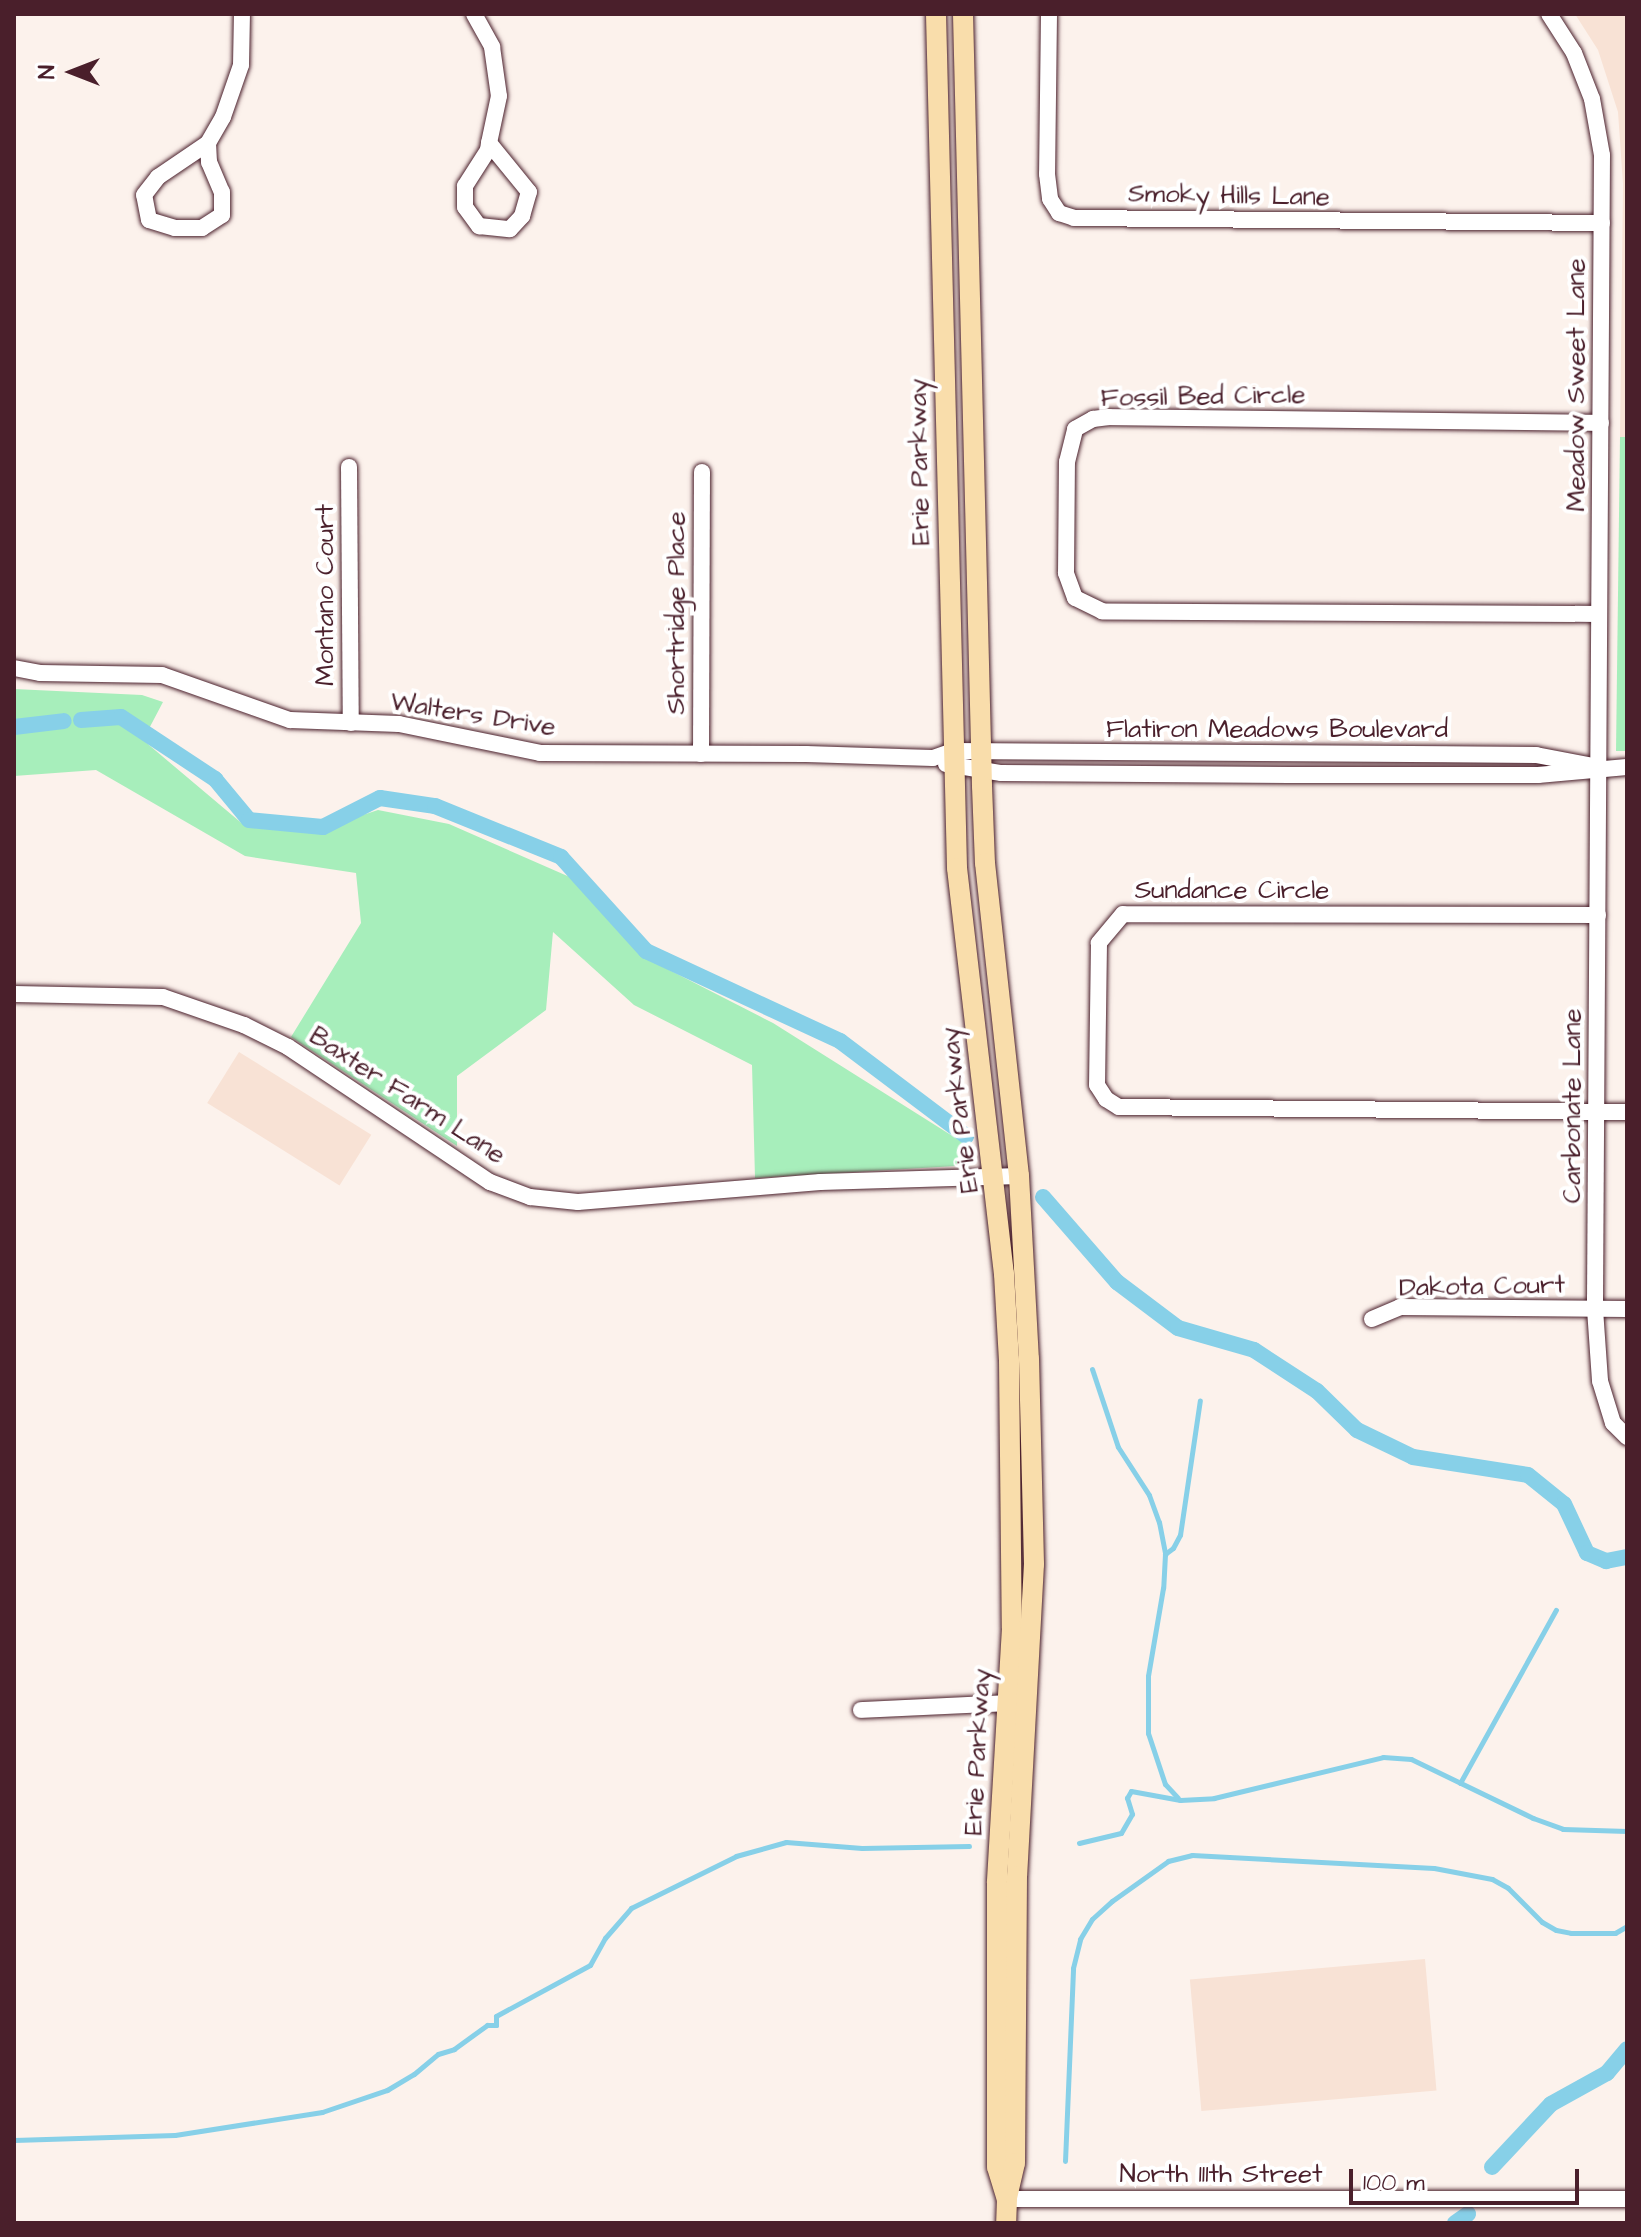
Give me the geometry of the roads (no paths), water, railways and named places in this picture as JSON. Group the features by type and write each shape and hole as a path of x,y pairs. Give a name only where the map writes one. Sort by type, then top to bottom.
{"main road":[{"name":"Erie Parkway","path":"936,14 947,759 994,1177 1009,1360 1012,1564 997,1869 996,2057 997,2167 1007,2199"},
{"name":"Erie Parkway","path":"963,14 985,863 1019,1176 1029,1359 1034,1564 1017,1876 1015,2163 1007,2199 1006,2223"}],"street":[{"path":"208,143 209,162 222,192 222,215 202,228 175,228 149,220 144,195 158,177 208,143 223,117 241,65 242,14"},
{"path":"474,14 492,47 499,96 489,143 465,186 465,207 479,226 510,229 522,216 529,192 489,143"},
{"name":"Smoky Hills Lane","path":"1049,14 1047,174 1050,199 1059,213 1090,218 1602,223"},
{"name":"Meadow Sweet Lane","path":"1549,14 1574,53 1592,99 1602,155 1599,767"},
{"name":"Fossil Bed Circle","path":"1599,614 1102,611 1075,598 1066,573 1067,462 1075,429 1093,419 1109,417 1601,423"},
{"name":"Montano Court","path":"349,467 351,723"},
{"name":"Shortridge Place","path":"701,754 702,472"},
{"name":"Walters Drive","path":"14,668 40,673 162,675 290,720 399,724 540,753 947,759"},
{"name":"Flatiron Meadows Boulevard","path":"947,759 1536,755 1599,767 1627,767"},
{"name":"Carbonate Lane","path":"1599,767 1595,1309 1600,1381 1613,1423 1627,1437"},
{"name":"Sundance Circle","path":"1597,1112 1119,1107 1106,1099 1097,1085 1099,943 1123,914 1598,915"},
{"name":"Baxter Farm Lane","path":"14,994 163,997 244,1025 288,1047 490,1182 530,1197 578,1202 820,1182 1019,1176"},
{"path":"1597,1112 1627,1112"},
{"name":"Dakota Court","path":"1372,1319 1400,1307 1627,1309"},
{"path":"861,1710 1007,1703"},
{"name":"North 111th Street","path":"1007,2199 1627,2199"}],"waterway":[{"path":"81,720 121,717 215,779 249,820 323,827 380,798 435,806 561,857 646,951 840,1041 966,1136"},
{"path":"14,727 64,721"},
{"path":"1043,1197 1117,1282 1178,1328 1254,1350 1317,1391 1357,1430 1413,1457 1528,1475 1564,1504 1587,1553 1606,1561 1627,1557"},
{"path":"1092,1369 1118,1447 1149,1495 1159,1522 1165,1554 1163,1588 1148,1676 1148,1733 1165,1784 1178,1798"},
{"path":"1165,1554 1173,1548 1180,1535 1200,1400"},
{"path":"1460,1783 1556,1610"},
{"path":"1079,1843 1121,1833 1132,1814 1127,1798 1131,1791 1180,1800 1214,1798 1383,1757 1411,1759 1533,1818 1563,1829 1627,1831"},
{"path":"14,2140 175,2135 322,2112 387,2090 414,2074 438,2054 454,2049 487,2025 496,2025 496,2016 590,1965 605,1938 631,1908 736,1856 786,1842 862,1848 969,1846"},
{"path":"1065,2161 1073,1968 1080,1939 1092,1919 1112,1901 1168,1861 1192,1855 1434,1868 1492,1879 1508,1888 1542,1922 1556,1930 1615,1933 1627,1926"},
{"path":"1492,2167 1551,2104 1607,2073 1627,2049"},
{"path":"1455,2223 1468,2214"}]}
